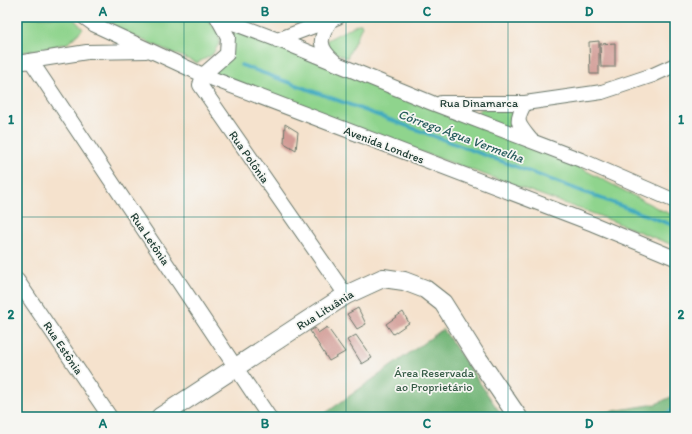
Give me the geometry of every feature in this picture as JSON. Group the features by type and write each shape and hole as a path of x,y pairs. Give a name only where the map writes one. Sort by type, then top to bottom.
{"street":[{"name":"Avenida Londres","path":"84,17 202,75 593,224 675,258"},
{"path":"217,17 278,40 432,104 508,133 531,140 675,200"},
{"path":"202,75 227,54 228,37 217,17"},
{"path":"278,40 334,18"},
{"path":"334,18 323,34 322,43 324,52 339,65"},
{"path":"87,52 97,46 101,37 93,21"},
{"path":"24,62 87,52 150,50"},
{"name":"Rua Letônia","path":"24,62 269,417"},
{"name":"Rua Dinamarca","path":"432,104 525,103 602,92 653,75 675,65"},
{"name":"Rua Polônia","path":"202,75 200,85 205,94 346,295"},
{"name":"Rua Dinamarca","path":"525,103 519,115 519,126 531,140"},
{"name":"Rua Lituânia","path":"160,417 346,295 383,278 404,281 426,290 443,303 479,360 518,417"},
{"name":"Rua Estônia","path":"17,280 110,417"}],"green space":[{"path":"17,17 72,17 83,29 68,43 17,53"},
{"path":"97,17 199,17 210,22 219,32 219,44 212,55 197,63 100,22"},
{"path":"358,24 361,24 362,26 347,58 329,50 327,40"},
{"path":"226,25 577,166 675,216 675,246 597,215 206,75 229,54"},
{"path":"516,108 513,126 509,130 477,118 480,109"},
{"name":"Área Reservada ao Proprietário","path":"443,329 503,417 320,417"},
{"path":"675,395 675,417 595,417 598,414 656,404"}],"building":[{"path":"599,41 599,74 590,74 589,42"},
{"path":"615,43 615,67 601,67 600,44"},
{"path":"285,124 298,132 296,150 284,143"},
{"path":"17,136 21,141 17,144"},
{"path":"358,308 366,324 357,329 347,314"},
{"path":"403,312 409,323 393,334 386,324"},
{"path":"327,327 345,352 329,361 310,331 315,328 318,333"},
{"path":"356,335 372,358 362,364 347,340"}],"waterway":[{"name":"Córrego Água Vermelha","path":"241,65 675,226"},
{"path":"662,417 675,408"}]}
